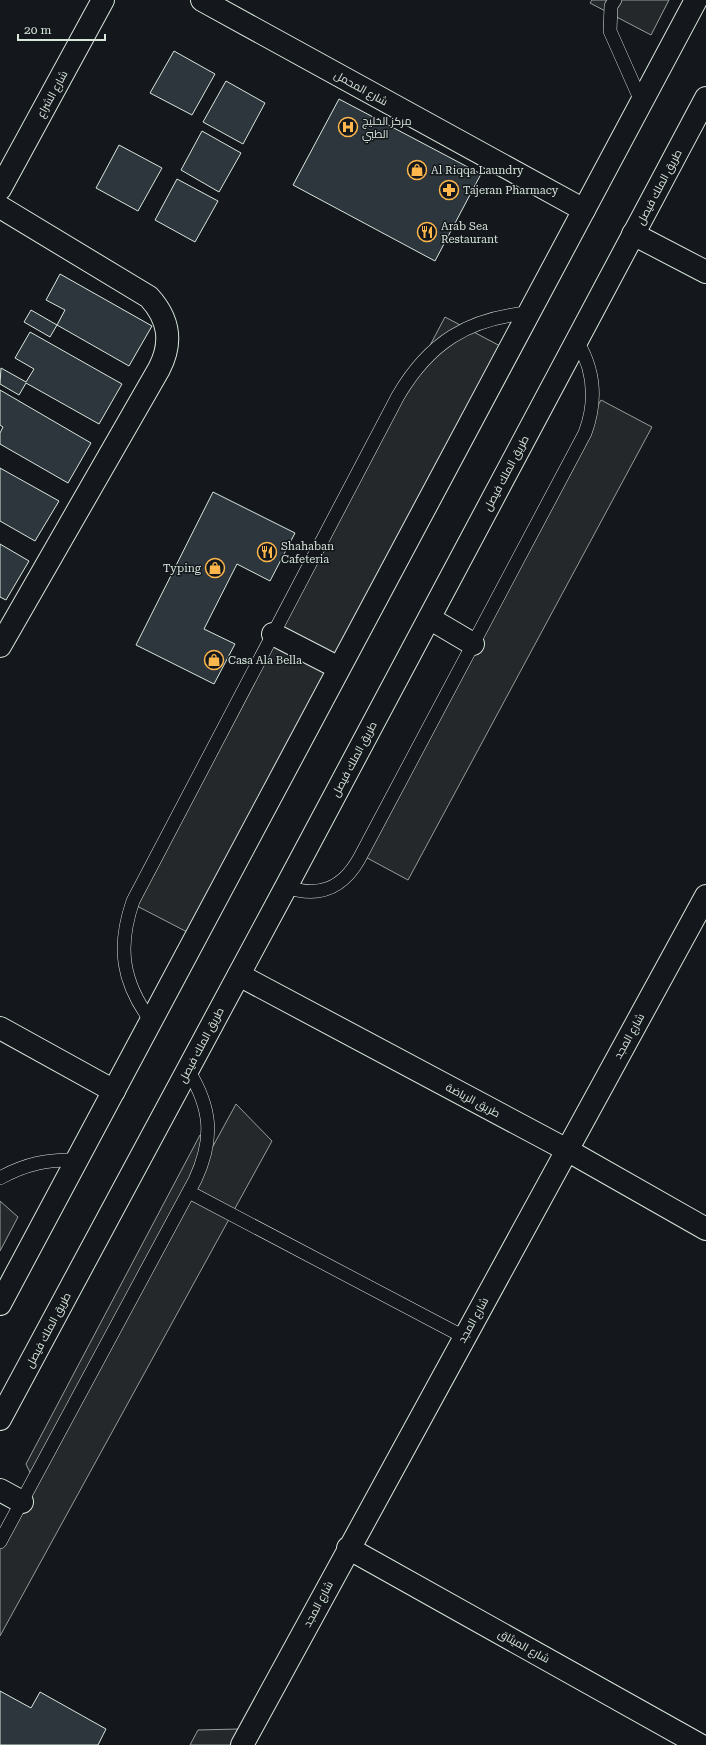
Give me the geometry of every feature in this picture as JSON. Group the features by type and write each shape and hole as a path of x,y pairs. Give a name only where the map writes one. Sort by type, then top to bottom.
{"street":[{"name":"شارع الشراع","path":"0,188 103,0"},
{"name":"شارع المحمل","path":"202,0 584,210"},
{"path":"0,1304 696,0"},
{"name":"طريق الملك فيصل","path":"0,1419 286,887 633,234 699,124 706,98"},
{"path":"0,207 149,297 158,307 165,319 168,332 165,358 0,646"},
{"path":"633,234 706,272"},
{"path":"429,618 473,644"},
{"path":"273,634 339,668"},
{"name":"شارع المجد","path":"242,1745 348,1548 706,896"},
{"name":"طريق الرياضة","path":"239,974 567,1150 706,1229"},
{"path":"0,1028 114,1091"},
{"path":"0,1490 22,1502"},
{"name":"شارع الميثاق","path":"348,1548 700,1745"}],"lane":[{"path":"615,0 611,6 610,30 642,101"},
{"path":"151,1021 140,1006 126,971 124,935 133,901 410,375 436,347 462,330 490,319 506,315 529,313"},
{"path":"286,887 310,893 322,891 334,886 344,879 352,870 473,644 585,433 593,402 590,370 585,354 577,340"},
{"path":"0,1542 189,1192 203,1163 208,1144 208,1124 205,1105 198,1087 188,1070"},
{"path":"0,1178 17,1168 36,1162 57,1159 77,1160"},
{"path":"189,1192 464,1337"}],"shaded area":[{"path":"592,0 669,0 651,35 590,3"},
{"path":"445,317 504,348 193,935 135,905"},
{"path":"601,400 652,427 408,880 358,853"},
{"path":"236,1104 272,1141 0,1636 0,1530 36,1485 26,1464 200,1135 212,1148"},
{"path":"0,1201 18,1217 0,1251"},
{"path":"239,1729 230,1745 190,1745 198,1730"}],"building":[{"path":"174,51 215,74 192,115 150,93"},
{"path":"226,81 265,103 243,144 203,122"},
{"path":"339,99 481,174 435,261 293,185"},
{"path":"202,131 241,153 219,192 181,170"},
{"path":"119,145 162,168 138,211 96,188"},
{"path":"177,179 218,201 195,242 155,220"},
{"path":"60,274 152,326 129,366 57,325 65,310 46,300"},
{"path":"31,310 57,325 50,337 24,322"},
{"path":"30,332 122,384 99,424 26,383 19,395 0,384 1,368 26,382 34,369 15,358"},
{"path":"0,390 91,443 68,483 0,444 0,433 3,427 0,425"},
{"path":"0,468 59,501 35,541 0,521"},
{"path":"213,492 295,533 270,581 237,564 204,629 235,644 214,684 136,645"},
{"path":"0,544 29,561 6,600 0,597"},
{"path":"0,1691 31,1708 40,1692 106,1729 98,1745 0,1745"}],"place":[{"name":"مركز الخليج الطبي","path":"348,127"},
{"name":"Al Riqqa Laundry","path":"417,170"},
{"name":"Tajeran Pharmacy","path":"449,190"},
{"name":"Arab Sea Restaurant","path":"427,232"},
{"name":"Shahaban Cafeteria","path":"267,552"},
{"name":"Typing","path":"215,568"},
{"name":"Casa Ala Bella","path":"214,660"}]}
